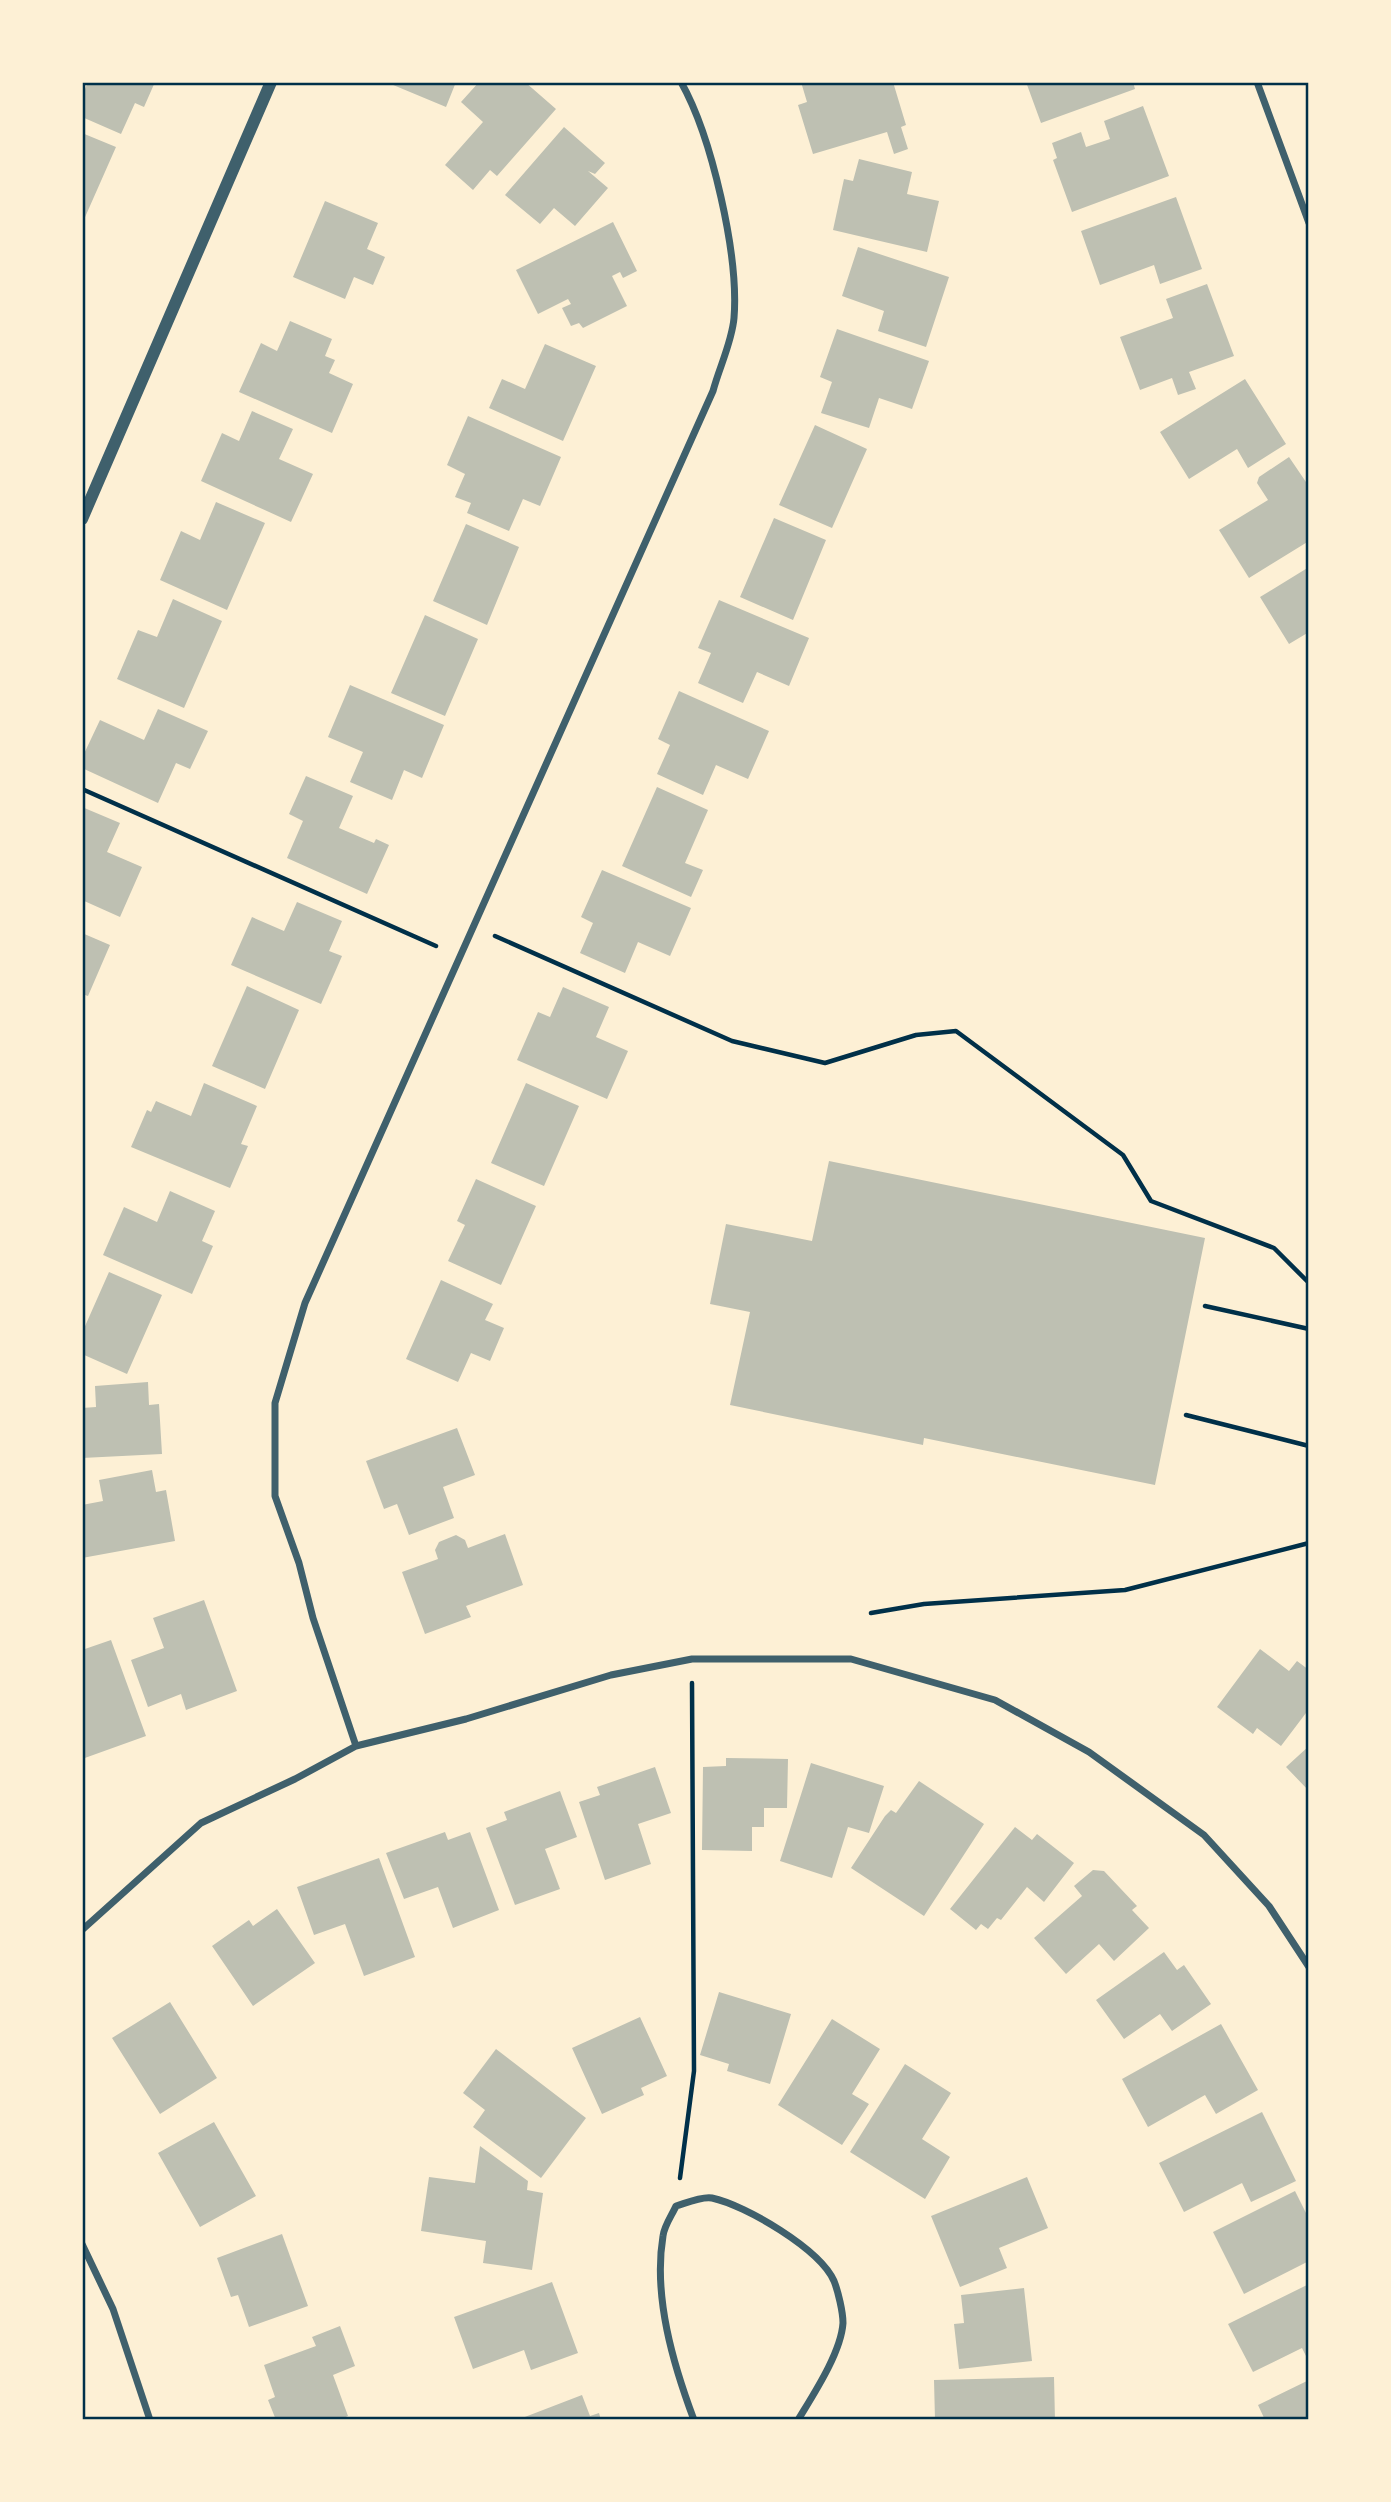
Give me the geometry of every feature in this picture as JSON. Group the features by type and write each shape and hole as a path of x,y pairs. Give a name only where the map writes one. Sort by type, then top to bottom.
{"street":[{"path":"82,519 271,82"},
{"path":"356,1746 275,1496 275,1404 304,1303 713,391 734,320 732,263 721,203 706,146 681,82"},
{"path":"1257,82 1309,223"},
{"path":"82,1930 201,1823 295,1779 356,1746 466,1719 611,1675 692,1659 851,1659 995,1700 1089,1752 1205,1835 1269,1906 1309,1967"},
{"path":"694,2420 681,2385 662,2298 663,2234 676,2206 709,2197 748,2210 811,2254 834,2280 843,2323 817,2389 798,2420"},
{"path":"82,2244 113,2309 150,2420"}],"path":[{"path":"82,789 458,956"},
{"path":"472,926 732,1041 825,1063 916,1035 956,1031 1124,1155 1151,1201 1273,1248 1309,1283"},
{"path":"1205,1306 1309,1329"},
{"path":"1186,1415 1309,1446"},
{"path":"871,1613 924,1604 1125,1590 1309,1543"},
{"path":"676,2206 694,2071 692,1659"}],"building":[{"path":"88,82 155,82 144,107 135,103 121,134 82,117 82,96"},
{"path":"386,82 456,82 446,107"},
{"path":"479,82 525,82 556,109 497,176 490,170 473,190 445,165 483,122 461,102"},
{"path":"801,82 857,82 858,85 893,82 906,125 901,127 908,149 894,154 887,132 813,154 798,105 807,102"},
{"path":"1026,82 1133,82 1135,89 1041,123"},
{"path":"1143,106 1169,176 1072,212 1053,160 1057,158 1052,143 1081,132 1086,147 1110,139 1104,121"},
{"path":"564,127 605,163 595,174 588,171 608,188 575,226 554,208 540,224 505,195"},
{"path":"82,133 116,147 82,224"},
{"path":"859,159 912,172 907,194 939,201 927,252 833,230 844,179 853,181"},
{"path":"1176,197 1202,269 1160,284 1154,265 1100,285 1081,231"},
{"path":"325,201 378,223 367,249 385,257 373,285 354,277 345,299 293,277"},
{"path":"613,222 637,271 623,278 620,272 612,276 627,306 583,328 579,323 571,326 562,308 571,304 568,299 538,314 516,270"},
{"path":"858,247 949,277 926,347 878,331 884,311 842,296"},
{"path":"1207,284 1234,356 1189,372 1196,389 1178,395 1172,378 1140,390 1120,337 1173,318 1166,299"},
{"path":"290,321 332,339 325,356 335,360 329,373 353,384 332,433 239,392 261,343 277,351"},
{"path":"837,329 929,361 912,409 879,398 869,428 821,413 832,382 820,377"},
{"path":"545,344 596,366 563,441 489,408 502,379 525,389"},
{"path":"1245,379 1286,444 1248,468 1237,449 1189,479 1160,432"},
{"path":"252,411 293,429 279,459 313,474 291,522 201,481 222,433 239,441"},
{"path":"468,416 561,457 540,506 523,499 509,531 467,513 471,503 455,497 465,474 447,465"},
{"path":"815,425 867,449 832,528 779,505"},
{"path":"1289,457 1306,482 1309,480 1309,541 1249,578 1219,530 1268,500 1257,483 1259,477"},
{"path":"216,502 265,523 227,610 160,580 181,531 200,540"},
{"path":"774,518 826,540 793,620 740,597"},
{"path":"466,524 519,547 487,625 433,601"},
{"path":"1309,567 1309,632 1289,644 1260,597"},
{"path":"173,599 222,621 184,708 117,679 138,630 157,637"},
{"path":"719,600 809,638 789,686 757,672 743,703 698,683 711,653 698,648"},
{"path":"425,615 478,639 445,716 391,693"},
{"path":"350,685 444,725 422,778 404,770 392,800 350,782 363,752 328,737"},
{"path":"679,691 769,731 748,779 716,765 703,795 657,774 670,745 658,739"},
{"path":"158,709 208,731 190,769 176,763 158,803 82,768 82,758 100,720 144,740"},
{"path":"306,776 353,796 339,828 374,843 376,839 389,845 367,894 287,858 303,821 289,814"},
{"path":"657,787 708,810 685,863 703,870 691,897 622,866"},
{"path":"82,807 120,823 107,852 142,867 120,917 82,900"},
{"path":"602,870 691,908 670,956 638,942 625,973 580,953 593,923 581,917"},
{"path":"297,902 342,921 329,951 342,956 321,1004 231,965 252,917 284,931"},
{"path":"82,933 110,945 88,996 82,994"},
{"path":"247,986 299,1010 265,1089 212,1066"},
{"path":"563,987 609,1007 596,1037 628,1051 607,1099 517,1060 538,1012 550,1017"},
{"path":"204,1083 257,1106 241,1144 248,1146 230,1188 131,1147 147,1110 151,1112 156,1101 191,1116"},
{"path":"526,1083 579,1106 544,1186 491,1163"},
{"path":"829,1161 1205,1238 1155,1485 924,1438 923,1445 730,1405 750,1312 710,1304 726,1224 812,1241"},
{"path":"476,1179 536,1206 501,1285 448,1261 465,1225 457,1221"},
{"path":"170,1191 215,1211 202,1241 213,1246 192,1294 103,1255 124,1207 157,1222"},
{"path":"109,1272 162,1295 127,1374 82,1354 82,1333"},
{"path":"441,1280 493,1304 485,1320 504,1328 490,1361 471,1353 458,1382 406,1359"},
{"path":"148,1382 149,1405 159,1404 162,1454 82,1458 82,1408 96,1407 95,1386"},
{"path":"457,1428 475,1475 443,1487 454,1518 409,1535 397,1504 384,1509 366,1461"},
{"path":"152,1470 156,1492 166,1490 175,1541 82,1558 82,1505 103,1501 99,1480"},
{"path":"505,1534 523,1585 466,1606 471,1617 425,1634 402,1572 438,1559 435,1550 439,1542 456,1535 465,1540 468,1548"},
{"path":"204,1600 237,1691 186,1710 181,1694 148,1707 131,1660 164,1648 153,1618"},
{"path":"111,1640 146,1736 82,1759 82,1650"},
{"path":"1260,1649 1289,1671 1297,1661 1309,1670 1309,1709 1281,1746 1257,1728 1253,1734 1217,1707"},
{"path":"1309,1746 1309,1791 1286,1767"},
{"path":"726,1758 788,1759 787,1808 764,1808 764,1827 752,1827 752,1851 702,1850 703,1767 726,1766"},
{"path":"811,1763 884,1786 869,1833 848,1827 832,1878 780,1861"},
{"path":"655,1767 671,1813 638,1824 651,1864 605,1880 579,1802 600,1795 597,1787"},
{"path":"919,1781 984,1824 924,1916 851,1868 885,1816 891,1810 896,1813"},
{"path":"560,1791 577,1837 545,1849 560,1889 515,1905 486,1828 507,1820 504,1812"},
{"path":"1015,1827 1032,1840 1037,1834 1074,1863 1044,1902 1027,1887 1001,1920 997,1918 988,1929 981,1924 976,1930 950,1909"},
{"path":"445,1832 448,1840 470,1832 499,1910 453,1928 438,1887 404,1899 386,1853"},
{"path":"379,1858 415,1957 364,1976 345,1924 314,1935 297,1887"},
{"path":"1093,1870 1104,1871 1137,1906 1132,1910 1149,1928 1114,1961 1099,1944 1066,1974 1034,1938 1082,1896 1074,1886"},
{"path":"277,1909 315,1963 253,2006 212,1946 249,1920 253,1926"},
{"path":"1164,1952 1177,1970 1184,1965 1211,2004 1172,2031 1160,2014 1124,2039 1096,2000"},
{"path":"719,1992 791,2014 770,2084 727,2071 729,2064 700,2055"},
{"path":"170,2002 217,2078 160,2114 112,2038"},
{"path":"640,2017 667,2076 641,2088 644,2095 602,2114 572,2048"},
{"path":"832,2019 880,2049 852,2094 869,2104 842,2145 778,2105"},
{"path":"1221,2024 1258,2090 1216,2114 1205,2095 1148,2127 1122,2079"},
{"path":"496,2049 586,2118 541,2178 473,2127 485,2110 463,2093"},
{"path":"905,2064 951,2093 922,2139 950,2157 925,2199 850,2152"},
{"path":"1262,2112 1296,2181 1251,2202 1242,2183 1184,2212 1159,2163"},
{"path":"214,2122 256,2196 200,2227 158,2153"},
{"path":"480,2146 528,2181 527,2190 543,2193 532,2270 483,2263 486,2241 421,2231 429,2177 475,2183"},
{"path":"1027,2177 1048,2228 999,2248 1007,2268 960,2287 931,2216"},
{"path":"1295,2191 1309,2219 1309,2261 1244,2294 1213,2232"},
{"path":"282,2234 308,2306 249,2327 238,2295 231,2297 217,2258"},
{"path":"552,2282 578,2353 531,2370 524,2350 473,2369 454,2317"},
{"path":"1309,2284 1309,2362 1302,2348 1253,2372 1228,2324"},
{"path":"1024,2288 1032,2361 959,2369 954,2324 964,2323 961,2295"},
{"path":"340,2326 355,2366 333,2375 348,2416 339,2420 276,2420 268,2400 275,2397 264,2365 316,2346 312,2337"},
{"path":"1054,2377 1055,2420 935,2420 934,2380"},
{"path":"1309,2380 1309,2420 1265,2420 1258,2405"},
{"path":"582,2395 590,2416 599,2413 601,2420 517,2420"}]}
